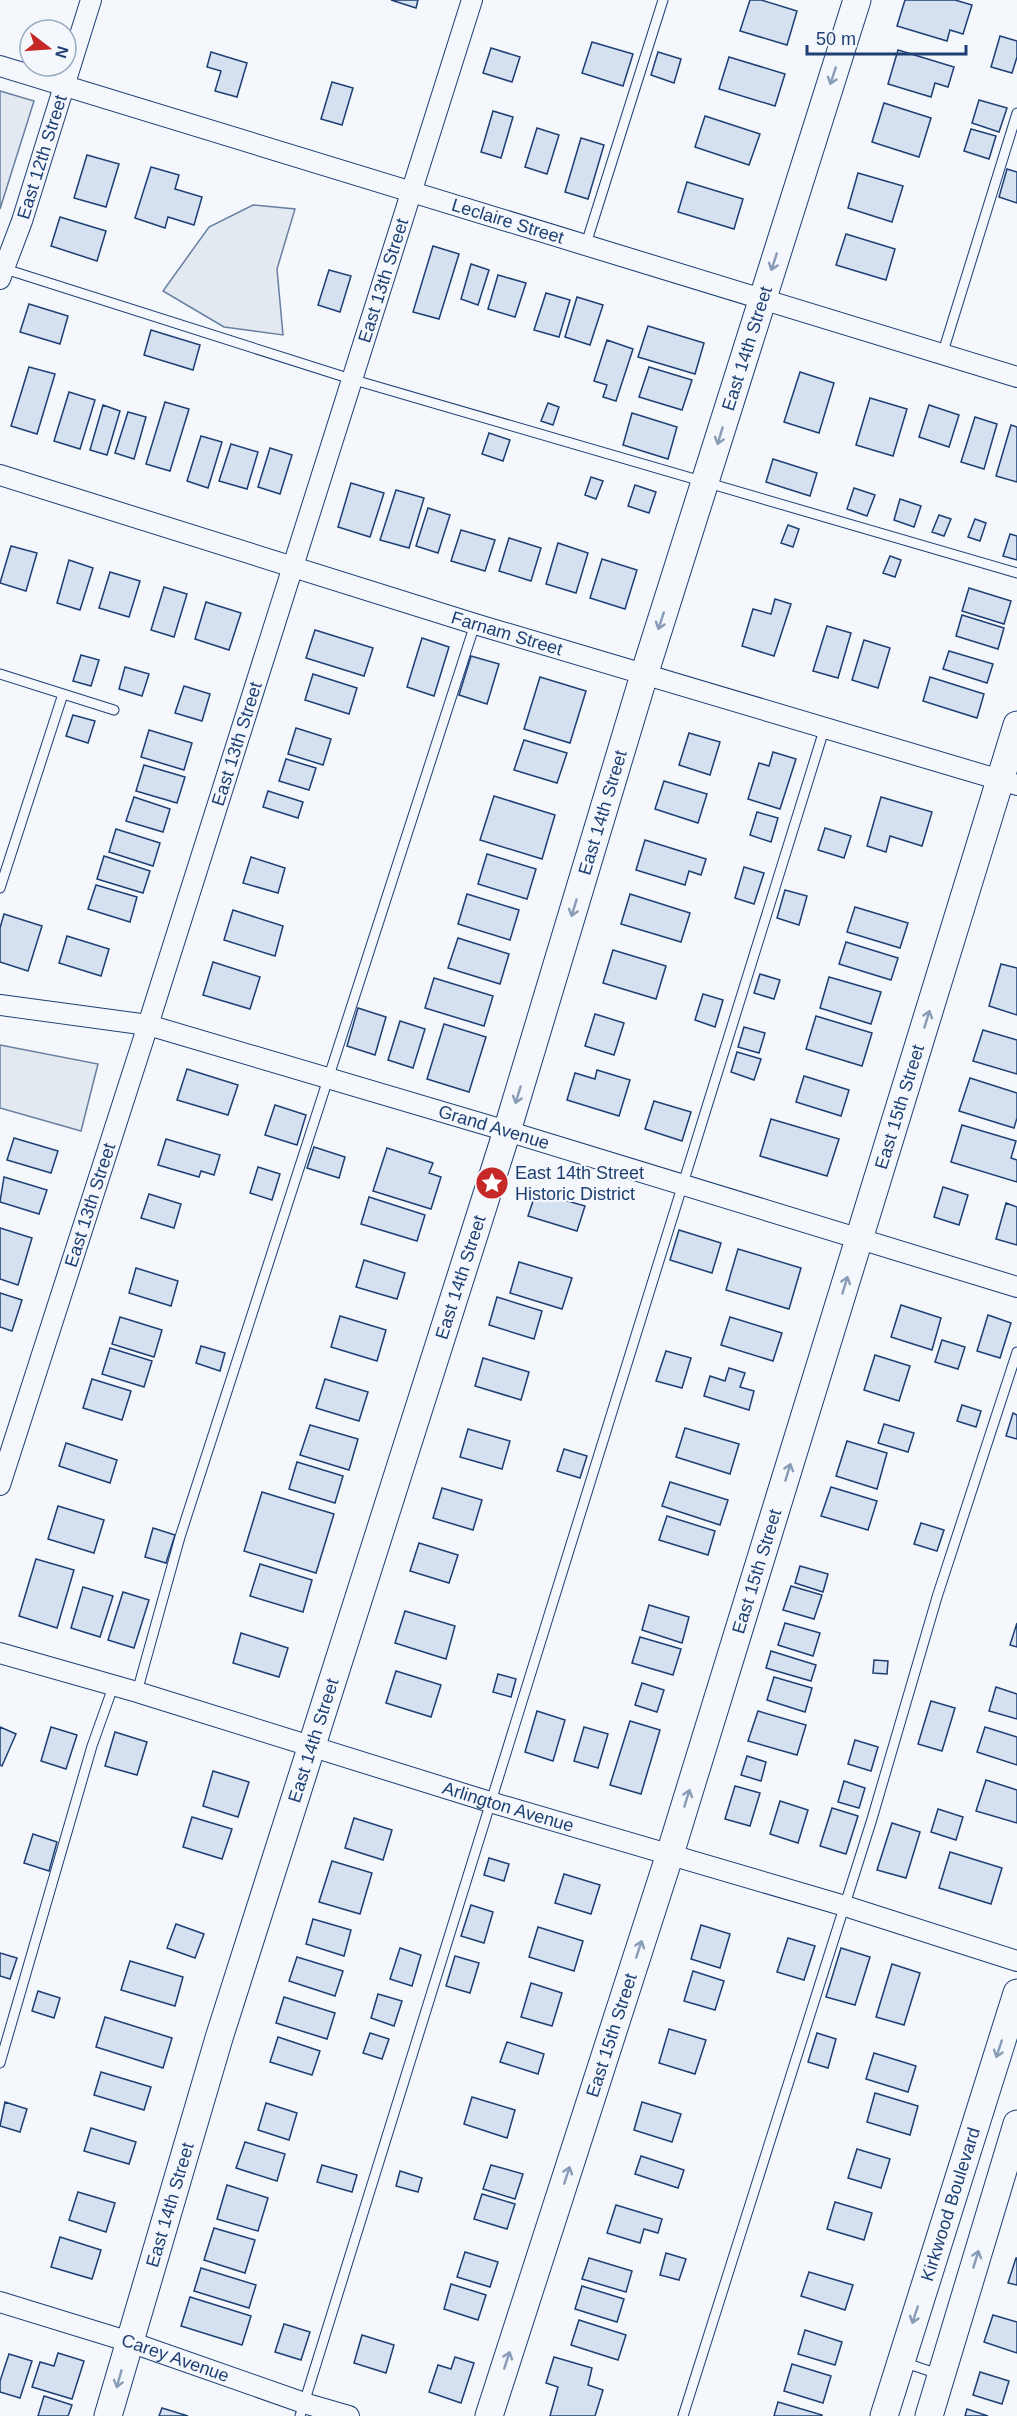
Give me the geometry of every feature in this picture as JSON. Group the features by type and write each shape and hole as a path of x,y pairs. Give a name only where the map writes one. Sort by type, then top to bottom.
{"street":[{"name":"East 12th Street","path":"1,271 22,221 90,0"},
{"name":"East 13th Street","path":"0,1485 148,1026 472,0"},
{"name":"East 14th Street","path":"108,2416 216,2050 507,1131 644,675 857,0"},
{"name":"Leclaire Street","path":"0,66 585,247 1017,376"},
{"name":"Farnam Street","path":"0,475 475,624 824,730 1009,783"},
{"name":"East 15th Street","path":"489,2416 670,1854 859,1240 1009,783 1017,725"},
{"name":"Grand Avenue","path":"0,1005 148,1026 507,1131 1017,1287"},
{"name":"Arlington Avenue","path":"0,1653 112,1687 137,1692 310,1748 490,1802 845,1906 1017,1961"},
{"name":"Kirkwood Boulevard","path":"884,2416 1017,1993"},
{"path":"928,2416 1017,2124"},
{"name":"Carey Avenue","path":"0,2302 130,2342 302,2409 349,2416"}],"lane":[{"path":"585,247 663,0"},
{"path":"942,355 1017,113"},
{"path":"1,271 351,379 1017,573"},
{"path":"137,1692 180,1538 475,624"},
{"path":"0,674 114,710"},
{"path":"0,888 63,694"},
{"path":"302,2409 824,730"},
{"path":"683,2416 845,1906 937,1597 1017,1352"},
{"path":"0,2063 92,1746 112,1687"},
{"path":"901,2362 941,2375"}],"shaded area":[{"path":"0,91 34,101 0,209"},
{"path":"253,205 295,209 277,269 283,335 224,327 163,291 209,227"},
{"path":"0,1045 98,1064 81,1131 0,1108"}],"building":[{"path":"391,0 418,0 416,8"},
{"path":"750,0 761,0 797,11 787,45 740,31"},
{"path":"905,0 955,0 972,5 963,34 950,30 947,41 897,26"},
{"path":"1000,36 1017,41 1017,57 1012,73 991,67"},
{"path":"592,42 633,54 623,86 582,73"},
{"path":"491,48 520,57 512,82 483,73"},
{"path":"898,50 954,67 948,87 935,83 931,97 888,84"},
{"path":"211,52 247,63 237,97 215,91 221,71 207,67"},
{"path":"658,52 681,59 674,83 651,75"},
{"path":"729,57 785,74 775,106 719,89"},
{"path":"332,82 353,88 342,125 321,119"},
{"path":"979,100 1007,108 999,132 972,123"},
{"path":"884,103 931,118 919,157 872,142"},
{"path":"493,111 513,117 501,158 481,152"},
{"path":"705,116 760,134 749,165 695,147"},
{"path":"537,128 559,135 547,174 525,167"},
{"path":"971,129 996,136 989,159 964,151"},
{"path":"581,138 604,145 588,199 565,192"},
{"path":"87,155 119,164 106,207 74,198"},
{"path":"151,167 179,175 175,189 202,197 194,225 168,217 165,228 135,218"},
{"path":"1007,169 1017,172 1017,203 999,197"},
{"path":"858,173 903,186 892,222 848,208"},
{"path":"687,182 743,199 734,229 678,212"},
{"path":"60,217 106,231 97,261 51,246"},
{"path":"846,234 895,249 886,280 836,265"},
{"path":"433,246 459,254 439,319 413,312"},
{"path":"471,264 489,270 478,305 461,299"},
{"path":"329,270 351,276 340,312 318,305"},
{"path":"498,275 526,283 515,317 488,309"},
{"path":"546,293 570,300 559,337 534,330"},
{"path":"577,297 603,305 590,345 565,337"},
{"path":"29,304 68,316 60,344 20,332"},
{"path":"648,326 704,343 695,374 638,357"},
{"path":"151,330 200,345 193,370 144,355"},
{"path":"607,340 633,349 616,401 603,397 607,385 594,381"},
{"path":"29,367 55,374 37,434 11,426"},
{"path":"649,367 692,380 682,410 639,397"},
{"path":"800,372 834,383 819,433 784,422"},
{"path":"69,392 95,400 80,449 54,441"},
{"path":"870,398 907,409 893,456 856,445"},
{"path":"165,402 189,409 170,471 146,464"},
{"path":"548,403 559,407 553,425 541,421"},
{"path":"103,405 120,411 107,455 90,450"},
{"path":"929,405 959,415 949,447 919,437"},
{"path":"128,412 146,417 134,459 115,453"},
{"path":"632,413 677,427 668,459 623,445"},
{"path":"975,417 997,424 984,469 961,462"},
{"path":"1011,425 1017,427 1017,482 996,476"},
{"path":"489,433 510,440 503,461 482,454"},
{"path":"201,436 222,442 208,488 187,481"},
{"path":"231,444 258,452 247,489 219,481"},
{"path":"270,448 292,455 280,494 258,487"},
{"path":"773,459 817,473 810,496 766,482"},
{"path":"591,477 603,481 596,499 585,495"},
{"path":"351,483 384,493 370,537 338,527"},
{"path":"635,485 656,492 649,513 628,506"},
{"path":"854,488 875,495 867,516 847,509"},
{"path":"396,490 424,498 409,548 380,540"},
{"path":"900,499 921,506 914,527 894,520"},
{"path":"428,508 450,515 438,553 416,546"},
{"path":"939,515 951,519 944,536 932,532"},
{"path":"975,519 986,523 980,541 968,537"},
{"path":"788,525 799,529 793,547 781,543"},
{"path":"461,530 495,540 485,571 451,561"},
{"path":"1010,534 1017,536 1017,560 1003,556"},
{"path":"509,538 541,548 531,581 499,571"},
{"path":"558,543 588,553 576,593 546,584"},
{"path":"11,546 37,553 26,591 0,583"},
{"path":"890,556 901,560 895,577 883,573"},
{"path":"602,559 637,570 625,609 590,598"},
{"path":"69,560 93,568 80,610 57,603"},
{"path":"110,572 140,581 129,617 99,608"},
{"path":"164,587 187,594 174,637 151,630"},
{"path":"969,588 1011,601 1004,624 962,611"},
{"path":"775,599 791,604 774,656 742,646 753,609 771,614"},
{"path":"206,602 241,613 229,650 195,639"},
{"path":"962,615 1004,628 998,649 956,636"},
{"path":"827,626 851,633 838,678 813,671"},
{"path":"315,630 373,648 364,676 306,658"},
{"path":"422,638 449,647 434,696 407,687"},
{"path":"864,640 890,648 878,688 852,680"},
{"path":"949,651 993,664 987,683 943,669"},
{"path":"81,655 99,660 91,686 73,681"},
{"path":"471,656 499,664 487,704 459,695"},
{"path":"125,667 149,674 142,696 119,689"},
{"path":"313,674 357,688 349,714 305,700"},
{"path":"540,677 586,691 570,743 524,729"},
{"path":"930,677 984,694 977,718 923,701"},
{"path":"184,686 210,694 202,721 175,713"},
{"path":"73,715 95,721 88,743 66,736"},
{"path":"296,728 331,739 323,765 288,754"},
{"path":"149,730 192,743 184,770 141,757"},
{"path":"689,733 720,742 710,775 679,765"},
{"path":"524,740 567,753 557,783 514,770"},
{"path":"773,752 796,759 780,809 748,799 759,763 769,766"},
{"path":"286,759 316,768 309,790 279,781"},
{"path":"144,765 185,777 177,803 136,791"},
{"path":"664,781 707,794 698,823 655,809"},
{"path":"268,791 303,802 298,818 263,807"},
{"path":"494,796 555,815 542,859 480,840"},
{"path":"134,797 170,809 163,832 126,821"},
{"path":"881,797 932,812 922,846 890,836 886,852 867,846"},
{"path":"757,812 778,818 771,842 750,835"},
{"path":"825,828 851,836 844,858 818,850"},
{"path":"116,829 160,843 153,866 109,852"},
{"path":"645,840 706,859 701,875 689,871 685,885 636,870"},
{"path":"487,854 536,869 527,899 478,884"},
{"path":"104,856 150,871 143,893 97,879"},
{"path":"251,857 285,868 278,893 243,883"},
{"path":"744,867 764,873 754,904 735,898"},
{"path":"96,885 137,897 130,922 88,909"},
{"path":"785,890 807,896 799,925 777,918"},
{"path":"467,894 519,910 510,940 458,924"},
{"path":"630,894 690,913 681,942 621,924"},
{"path":"855,907 908,923 900,948 847,932"},
{"path":"233,910 283,926 275,956 224,940"},
{"path":"4,914 42,926 28,971 0,962 0,928"},
{"path":"67,936 109,949 101,976 59,963"},
{"path":"458,938 509,954 500,984 448,968"},
{"path":"846,942 898,958 891,980 839,964"},
{"path":"613,950 666,966 656,999 603,983"},
{"path":"213,962 260,977 250,1009 203,995"},
{"path":"1001,964 1017,968 1017,1015 989,1006"},
{"path":"760,974 780,980 774,999 754,993"},
{"path":"829,977 881,992 871,1024 820,1008"},
{"path":"434,978 493,996 484,1026 425,1008"},
{"path":"703,994 723,1000 715,1027 695,1020"},
{"path":"358,1008 386,1017 375,1055 347,1046"},
{"path":"595,1014 624,1023 614,1055 585,1046"},
{"path":"816,1016 872,1033 862,1066 806,1049"},
{"path":"400,1021 425,1029 413,1068 388,1060"},
{"path":"444,1024 486,1037 469,1092 427,1079"},
{"path":"744,1027 765,1033 759,1053 738,1047"},
{"path":"983,1030 1017,1040 1017,1074 973,1061"},
{"path":"737,1052 761,1059 754,1080 731,1072"},
{"path":"187,1069 238,1085 228,1115 177,1100"},
{"path":"597,1070 630,1080 619,1116 567,1100 575,1073 595,1079"},
{"path":"804,1076 849,1090 841,1116 796,1102"},
{"path":"970,1078 1017,1093 1017,1118 1014,1128 959,1111"},
{"path":"654,1101 691,1112 682,1141 645,1129"},
{"path":"275,1105 306,1115 297,1145 265,1135"},
{"path":"771,1119 839,1139 827,1176 760,1156"},
{"path":"962,1125 1016,1141 1011,1158 1017,1160 1017,1182 951,1162"},
{"path":"14,1138 58,1151 51,1173 7,1160"},
{"path":"166,1139 220,1155 214,1175 201,1171 199,1177 158,1165"},
{"path":"314,1147 345,1157 339,1178 307,1168"},
{"path":"387,1148 433,1163 429,1173 441,1177 431,1209 373,1191"},
{"path":"258,1167 280,1174 272,1200 250,1193"},
{"path":"4,1177 47,1190 39,1214 0,1202"},
{"path":"943,1187 968,1195 959,1225 934,1217"},
{"path":"536,1192 585,1206 577,1231 528,1216"},
{"path":"149,1194 181,1204 174,1228 141,1218"},
{"path":"369,1197 425,1215 417,1241 361,1224"},
{"path":"1006,1203 1017,1207 1017,1245 996,1239"},
{"path":"0,1228 32,1238 18,1285 0,1279"},
{"path":"679,1230 721,1243 712,1273 670,1260"},
{"path":"738,1249 801,1268 789,1309 726,1290"},
{"path":"364,1260 405,1273 397,1299 356,1287"},
{"path":"519,1262 572,1278 562,1309 510,1293"},
{"path":"136,1268 178,1281 171,1306 129,1293"},
{"path":"0,1293 22,1300 12,1331 0,1327"},
{"path":"497,1297 542,1311 534,1339 489,1325"},
{"path":"901,1305 941,1318 932,1350 891,1337"},
{"path":"988,1315 1011,1323 1000,1358 977,1351"},
{"path":"340,1316 386,1330 377,1361 331,1347"},
{"path":"120,1317 162,1330 154,1357 112,1344"},
{"path":"730,1317 782,1333 773,1361 721,1345"},
{"path":"942,1340 965,1347 958,1369 935,1362"},
{"path":"201,1346 225,1353 220,1371 196,1363"},
{"path":"110,1348 152,1361 144,1387 102,1374"},
{"path":"666,1351 691,1358 682,1388 656,1381"},
{"path":"875,1355 910,1366 899,1401 864,1390"},
{"path":"483,1358 529,1372 521,1400 475,1386"},
{"path":"729,1368 745,1373 740,1387 754,1391 749,1410 704,1396 710,1376 725,1381"},
{"path":"92,1379 131,1391 122,1420 83,1408"},
{"path":"325,1379 368,1392 359,1421 316,1408"},
{"path":"962,1405 981,1411 976,1427 957,1421"},
{"path":"1013,1413 1017,1415 1017,1439 1006,1436"},
{"path":"884,1424 914,1433 908,1452 878,1443"},
{"path":"310,1425 358,1439 349,1470 300,1455"},
{"path":"685,1428 739,1444 730,1474 676,1457"},
{"path":"468,1429 510,1441 502,1469 460,1457"},
{"path":"847,1441 887,1453 877,1489 836,1476"},
{"path":"66,1443 117,1460 110,1483 59,1466"},
{"path":"564,1449 587,1456 580,1478 557,1471"},
{"path":"297,1462 343,1476 335,1503 289,1489"},
{"path":"670,1482 728,1500 720,1525 662,1506"},
{"path":"831,1487 877,1501 868,1530 821,1516"},
{"path":"442,1488 482,1500 473,1530 433,1518"},
{"path":"262,1492 334,1514 316,1573 244,1551"},
{"path":"58,1506 104,1520 94,1553 48,1539"},
{"path":"667,1516 715,1531 708,1555 659,1540"},
{"path":"921,1523 944,1530 937,1551 914,1544"},
{"path":"153,1528 175,1535 166,1563 145,1557"},
{"path":"419,1543 458,1555 449,1583 410,1571"},
{"path":"36,1559 74,1570 57,1628 19,1616"},
{"path":"260,1564 312,1580 303,1612 250,1596"},
{"path":"800,1566 828,1574 823,1592 795,1583"},
{"path":"791,1586 822,1595 814,1619 783,1610"},
{"path":"83,1587 113,1596 100,1637 71,1628"},
{"path":"123,1592 149,1600 134,1648 108,1640"},
{"path":"649,1605 689,1617 682,1643 642,1630"},
{"path":"405,1611 455,1626 446,1659 395,1643"},
{"path":"785,1623 820,1633 813,1656 778,1645"},
{"path":"1017,1623 1017,1647 1010,1645"},
{"path":"241,1633 288,1648 279,1677 233,1663"},
{"path":"640,1637 681,1649 673,1675 632,1663"},
{"path":"771,1651 816,1665 811,1681 766,1668"},
{"path":"874,1660 888,1661 887,1674 873,1673"},
{"path":"396,1671 441,1685 431,1717 386,1703"},
{"path":"498,1674 516,1679 511,1697 493,1692"},
{"path":"774,1677 812,1688 805,1712 767,1700"},
{"path":"642,1683 664,1690 657,1712 635,1705"},
{"path":"996,1687 1017,1694 1017,1719 989,1711"},
{"path":"931,1701 955,1708 942,1751 918,1744"},
{"path":"537,1711 565,1720 553,1761 525,1752"},
{"path":"758,1711 806,1725 797,1755 748,1741"},
{"path":"630,1721 660,1730 641,1794 610,1785"},
{"path":"0,1727 16,1734 2,1766 0,1765"},
{"path":"51,1727 77,1735 66,1769 41,1761"},
{"path":"584,1727 608,1734 598,1768 574,1761"},
{"path":"985,1727 1017,1737 1017,1765 977,1752"},
{"path":"115,1732 147,1742 137,1775 105,1766"},
{"path":"855,1740 878,1747 871,1771 848,1764"},
{"path":"747,1756 766,1762 761,1781 741,1775"},
{"path":"213,1771 249,1782 238,1817 203,1806"},
{"path":"986,1780 1017,1790 1017,1823 976,1811"},
{"path":"844,1781 865,1788 859,1808 838,1802"},
{"path":"735,1786 760,1793 750,1826 725,1819"},
{"path":"780,1801 808,1810 798,1843 770,1834"},
{"path":"832,1808 858,1816 846,1854 820,1846"},
{"path":"938,1809 963,1817 956,1840 931,1832"},
{"path":"192,1817 232,1829 222,1859 183,1847"},
{"path":"354,1818 392,1830 383,1860 345,1848"},
{"path":"892,1823 920,1832 906,1878 877,1870"},
{"path":"33,1834 57,1842 49,1871 24,1863"},
{"path":"950,1852 1002,1868 991,1904 939,1888"},
{"path":"489,1858 509,1864 504,1881 484,1875"},
{"path":"332,1861 372,1873 360,1914 319,1902"},
{"path":"564,1874 600,1885 591,1914 555,1903"},
{"path":"471,1905 493,1912 484,1943 461,1936"},
{"path":"313,1919 351,1930 344,1956 306,1944"},
{"path":"176,1924 204,1934 195,1958 167,1948"},
{"path":"701,1925 730,1934 720,1968 691,1959"},
{"path":"538,1927 583,1941 574,1971 529,1957"},
{"path":"788,1938 815,1946 804,1980 777,1972"},
{"path":"400,1948 421,1955 412,1986 390,1979"},
{"path":"841,1948 870,1957 855,2005 826,1997"},
{"path":"0,1953 17,1958 10,1979 0,1976"},
{"path":"455,1956 479,1963 470,1993 446,1986"},
{"path":"297,1957 343,1971 335,1996 289,1981"},
{"path":"130,1961 183,1977 175,2006 121,1990"},
{"path":"892,1964 920,1973 904,2025 876,2017"},
{"path":"693,1971 724,1981 715,2010 684,2001"},
{"path":"531,1983 562,1993 552,2026 521,2017"},
{"path":"38,1991 60,1998 54,2018 32,2011"},
{"path":"378,1994 402,2001 394,2026 371,2018"},
{"path":"284,1997 335,2013 327,2039 276,2023"},
{"path":"105,2017 172,2038 163,2068 96,2047"},
{"path":"669,2029 706,2040 695,2074 659,2063"},
{"path":"370,2033 389,2039 382,2059 363,2053"},
{"path":"817,2033 836,2039 828,2068 808,2062"},
{"path":"278,2037 320,2051 312,2075 270,2062"},
{"path":"507,2042 544,2054 538,2074 500,2062"},
{"path":"874,2053 916,2066 908,2092 866,2079"},
{"path":"101,2072 151,2087 144,2110 94,2095"},
{"path":"875,2093 918,2106 910,2135 867,2122"},
{"path":"472,2097 515,2110 507,2138 464,2124"},
{"path":"5,2102 27,2109 20,2132 0,2126"},
{"path":"642,2102 681,2114 672,2142 634,2130"},
{"path":"266,2103 297,2113 289,2140 258,2130"},
{"path":"91,2128 136,2142 129,2164 84,2151"},
{"path":"245,2142 285,2154 277,2181 236,2168"},
{"path":"857,2149 890,2159 881,2188 848,2178"},
{"path":"641,2156 684,2170 678,2188 635,2174"},
{"path":"322,2165 357,2175 352,2192 317,2182"},
{"path":"491,2165 523,2174 515,2199 483,2189"},
{"path":"400,2171 422,2178 418,2192 396,2186"},
{"path":"227,2185 268,2198 258,2231 217,2219"},
{"path":"78,2192 115,2203 106,2232 69,2220"},
{"path":"482,2194 515,2204 507,2229 474,2219"},
{"path":"835,2202 872,2213 864,2240 827,2229"},
{"path":"616,2205 662,2219 658,2233 644,2229 640,2243 607,2233"},
{"path":"214,2228 255,2240 245,2273 204,2260"},
{"path":"60,2237 101,2250 92,2279 51,2267"},
{"path":"465,2252 498,2262 490,2287 457,2277"},
{"path":"666,2253 686,2259 679,2280 660,2275"},
{"path":"589,2258 632,2271 626,2292 582,2279"},
{"path":"1017,2258 1017,2285 1008,2283"},
{"path":"201,2268 256,2285 249,2308 194,2291"},
{"path":"809,2272 853,2285 845,2310 801,2296"},
{"path":"451,2284 486,2295 478,2320 444,2309"},
{"path":"582,2286 624,2299 617,2322 575,2309"},
{"path":"190,2297 251,2316 242,2345 181,2326"},
{"path":"993,2315 1017,2322 1017,2353 984,2342"},
{"path":"579,2320 626,2335 618,2360 571,2345"},
{"path":"284,2324 310,2332 301,2360 275,2352"},
{"path":"805,2330 842,2342 835,2365 798,2354"},
{"path":"362,2335 394,2345 386,2373 354,2363"},
{"path":"58,2353 84,2361 72,2399 32,2387 40,2362 54,2366"},
{"path":"9,2354 32,2361 20,2398 0,2392 0,2381"},
{"path":"455,2357 474,2363 461,2403 429,2392 438,2365 451,2369"},
{"path":"554,2357 592,2368 588,2385 603,2390 595,2416 550,2416 558,2387 546,2383"},
{"path":"792,2364 831,2376 823,2403 784,2391"},
{"path":"980,2372 1009,2381 1002,2404 973,2395"},
{"path":"44,2396 72,2405 68,2416 38,2416"},
{"path":"778,2402 822,2415 822,2416 774,2416"},
{"path":"162,2408 188,2416 159,2416"},
{"path":"967,2409 988,2416 965,2416"}],"place":[{"name":"East 14th Street Historic District","path":"492,1183"}]}
